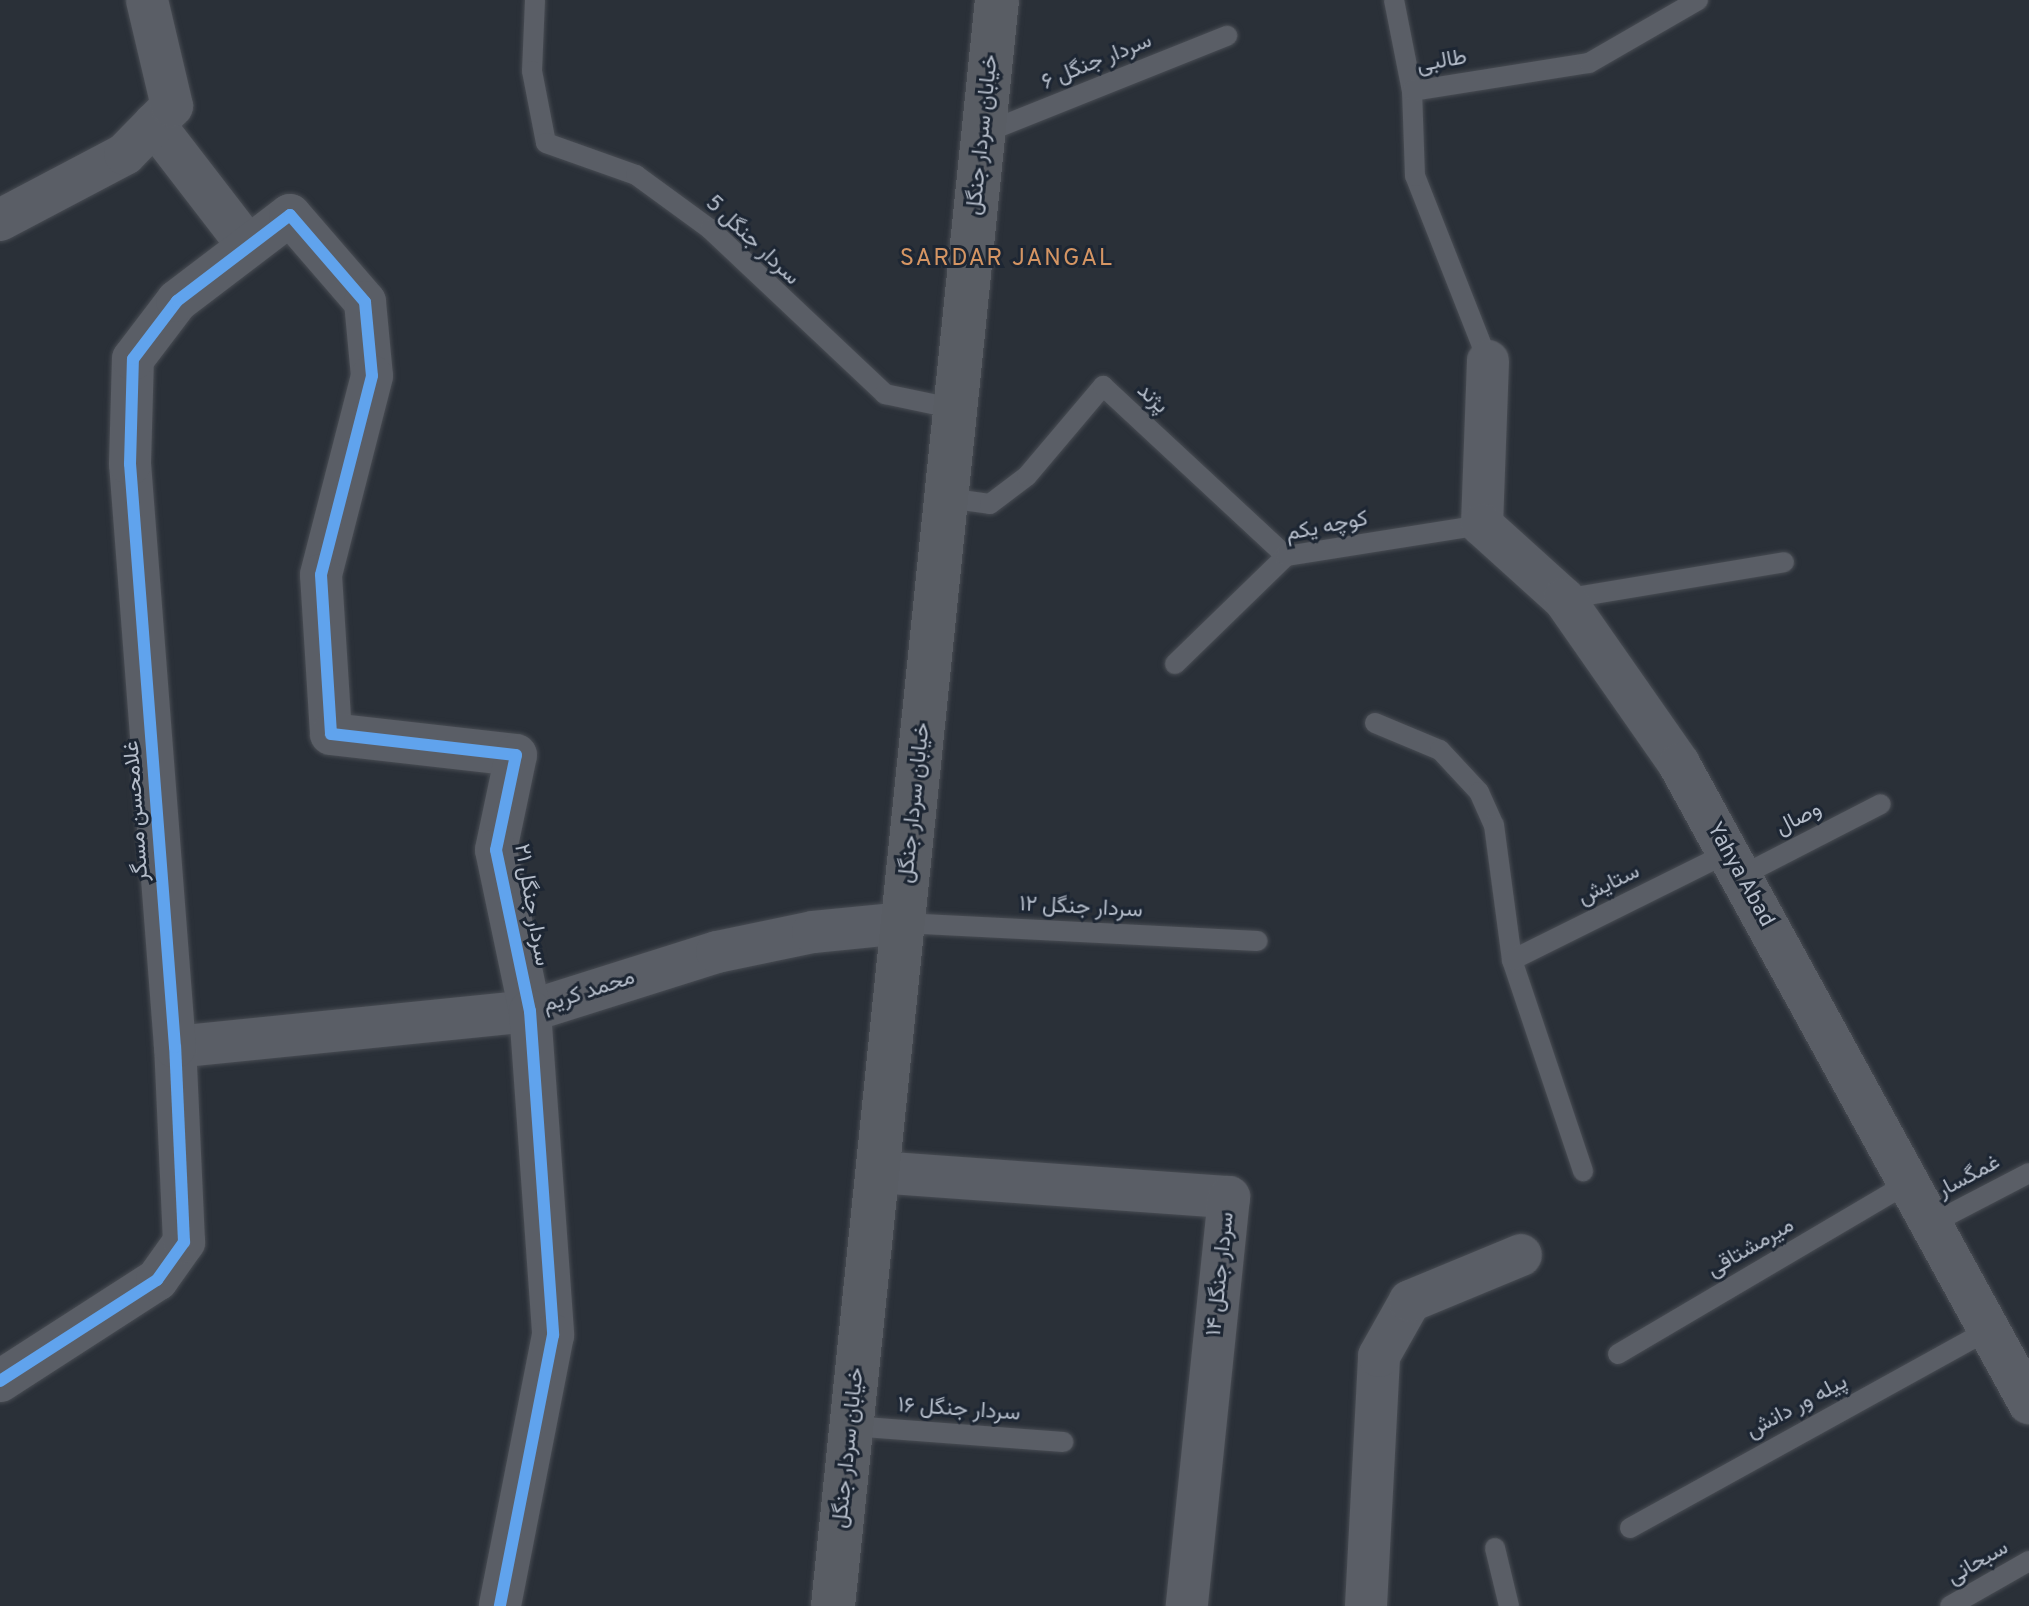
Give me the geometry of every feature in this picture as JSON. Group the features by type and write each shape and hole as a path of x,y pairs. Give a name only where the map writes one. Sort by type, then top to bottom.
{"main road":[{"name":"خیابان سردار جنگل","path":"833,1606 984,133 1004,3"}],"street":[{"path":"0,220 125,154 172,106 147,0"},
{"path":"154,124 248,246"},
{"name":"غلامحسن مسگر","path":"0,1381 157,1280 184,1242 175,1047 130,464 133,359 177,301 290,215"},
{"name":"سردار جنگل ۲۱","path":"290,215 365,302 372,376 321,575 331,734 516,755 496,850 530,1011 553,1335 500,1606"},
{"path":"1482,525 1488,361"},
{"name":"Yahya Abad","path":"1482,525 1564,599 1679,764 2029,1403"},
{"name":"محمد کریم","path":"175,1047 530,1011 717,952 813,932 903,923"},
{"name":"سردار جنگل ۱۴","path":"877,1172 1229,1197 1187,1606"},
{"path":"1366,1606 1379,1356 1410,1301 1521,1255"}],"lane":[{"name":"سردار جنگل 5","path":"535,0 532,71 546,143 636,175 710,229 885,394 956,409"},
{"path":"1394,0 1412,91"},
{"name":"طالبی","path":"1488,361 1415,176 1412,91 1589,63 1698,0"},
{"name":"سردار جنگل ۶","path":"984,133 1227,36"},
{"name":"پژند","path":"947,498 990,504 1027,476 1103,386 1286,556"},
{"name":"کوچه یکم","path":"1175,664 1286,556 1482,525"},
{"path":"1564,599 1784,562"},
{"path":"1375,723 1440,750 1479,792 1494,825 1512,960 1583,1171"},
{"name":"وصال","path":"1734,865 1881,804"},
{"name":"ستایش","path":"1512,960 1734,865"},
{"name":"سردار جنگل ۱۲","path":"903,923 1258,941"},
{"name":"غمگسار","path":"1931,1224 2029,1173"},
{"name":"میرمشتاقی","path":"1618,1354 1908,1183"},
{"name":"پیله ور دانش","path":"1630,1528 1989,1330"},
{"name":"سردار جنگل ۱۶","path":"851,1426 1063,1442"},
{"path":"1495,1548 1509,1606"},
{"name":"سبحانی","path":"1950,1606 2029,1561"}],"cycle path":[{"path":"0,1381 157,1280 184,1242 175,1047 130,464 133,359 177,301 290,215 365,302 372,376 321,575 331,734 516,755 496,850 530,1011 553,1335 500,1606"}],"district":[{"name":"SARDAR JANGAL","path":"1007,260"}]}
